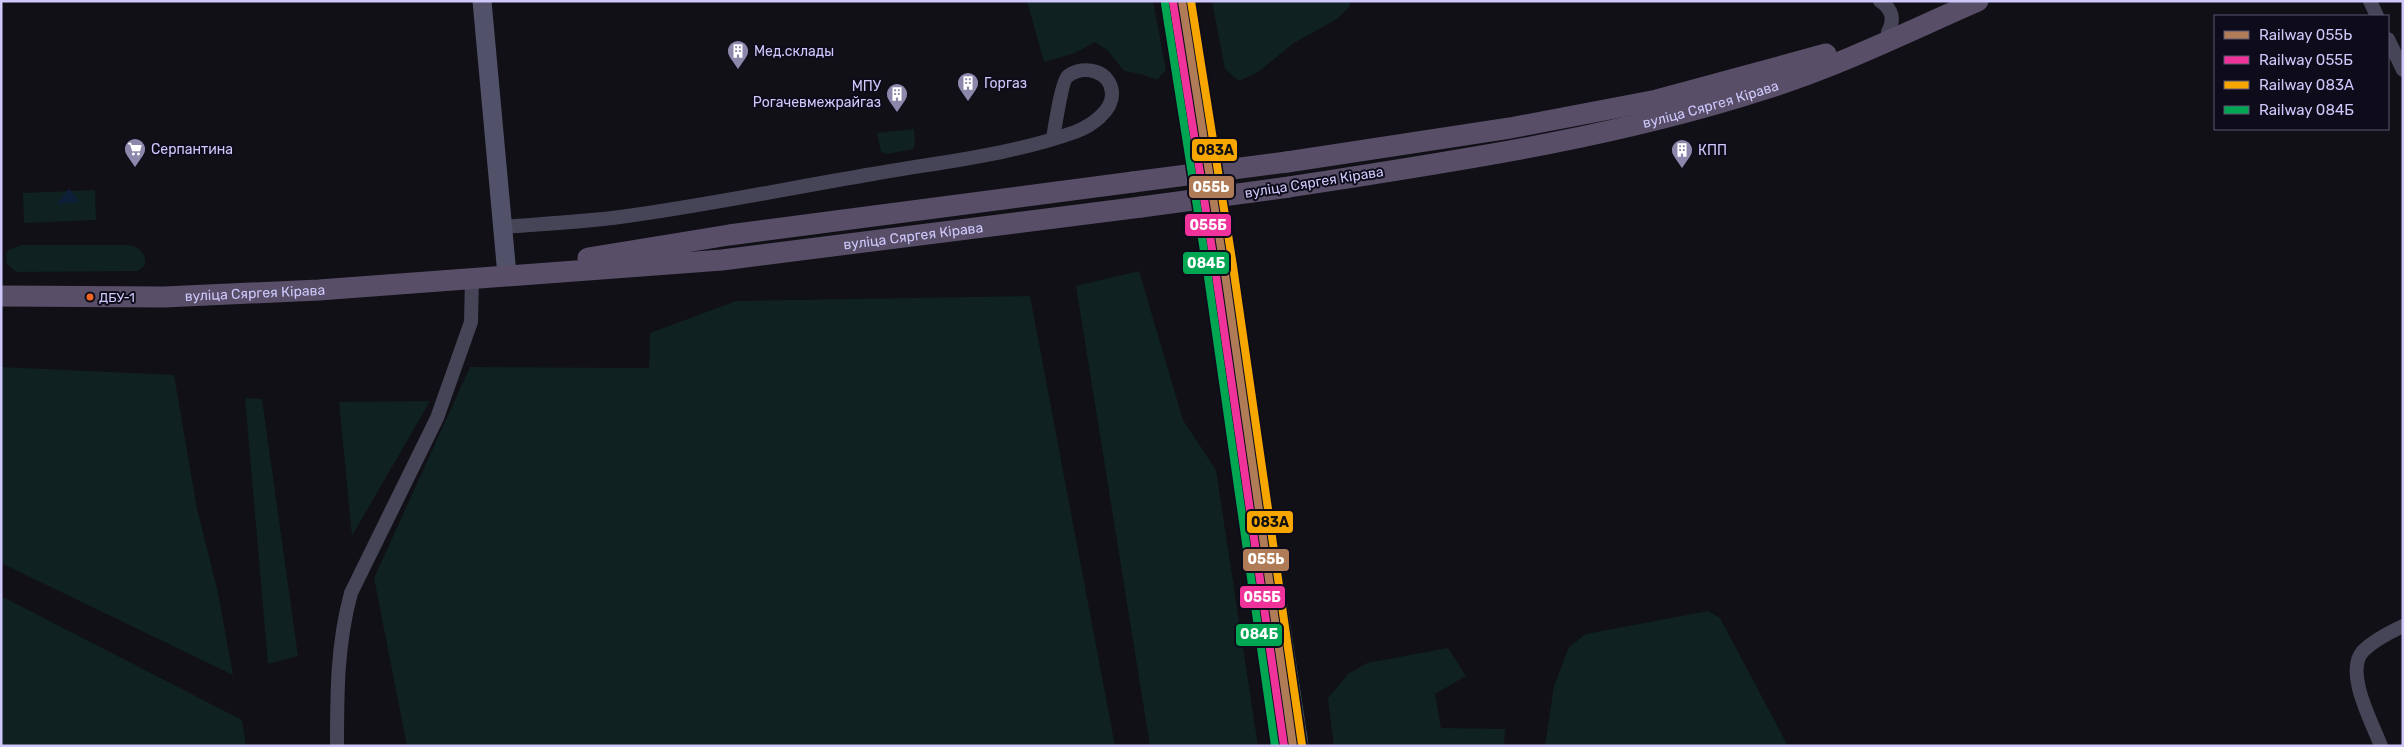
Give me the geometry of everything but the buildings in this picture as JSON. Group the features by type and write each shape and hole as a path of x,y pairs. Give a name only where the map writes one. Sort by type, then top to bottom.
{"main road":[{"name":"вуліца Сяргея Кірава","path":"507,275 606,254 729,235 1287,162 1510,128 1657,100 1772,70 1826,54 1951,7 1978,1"},
{"name":"вуліца Сяргея Кірава","path":"1,296 164,297 319,290 722,260 1289,187 1471,158 1671,116 1764,90 1839,64 1951,7"}],"street":[{"path":"482,1 507,275"},
{"path":"1880,1 1892,13 1892,23 1888,32"},
{"path":"2370,1 2377,15"},
{"path":"2389,41 2403,70"},
{"path":"502,227 619,217 1007,150 1077,132 1109,108 1112,100 1111,87 1102,76 1094,71 1084,70 1076,71 1066,77 1063,81 1053,138"},
{"path":"337,746 338,671 343,620 348,602 362,569 436,418 471,322 472,278"},
{"path":"2381,746 2356,682 2356,668 2363,652 2386,634 2403,626"}],"shaded area":[{"path":"1027,1 1153,1 1166,70 1157,80 1141,74 1124,71 1107,50 1095,42 1075,53 1044,62"},
{"path":"1212,1 1349,1 1350,6 1337,19 1294,43 1258,72 1239,81 1225,69"},
{"path":"914,129 915,144 913,149 887,154 881,152 877,133"},
{"path":"95,190 96,220 24,223 23,193"},
{"path":"21,245 128,245 136,247 141,251 145,265 138,271 16,272 7,264 6,254 8,250"},
{"path":"1139,271 1183,420 1216,470 1258,746 1150,746 1076,286"},
{"path":"1030,296 1115,746 407,746 374,578 470,367 649,368 650,333 736,301"},
{"path":"1,367 174,375 197,509 218,593 233,675 1,563"},
{"path":"245,398 262,399 298,656 268,664"},
{"path":"430,401 352,536 339,402"},
{"path":"1,596 242,720 246,746 1,746"},
{"path":"1708,611 1720,618 1788,746 1545,746 1554,686 1569,647 1586,634"},
{"path":"1448,648 1466,676 1435,694 1441,728 1505,729 1504,746 1334,746 1328,698 1348,674 1367,663"}],"water":[{"path":"69,189 80,202 57,204"}],"railway":[{"path":"1193,1 1306,746"}],"rail line":[{"name":"055Ь","path":"1182,1 1224,267 1293,746"},
{"name":"083А","path":"1191,1 1233,266 1302,745"},
{"name":"055Б","path":"1173,2 1215,268 1284,746"},
{"name":"084Б","path":"1165,4 1207,270 1275,746"}],"place":[{"name":"Мед.склады","path":"738,70"},
{"name":"Горгаз","path":"968,102"},
{"name":"МПУ Рогачевмежрайгаз","path":"897,113"},
{"name":"Серпантина","path":"135,168"},
{"name":"КПП","path":"1682,169"},
{"name":"ДБУ-1","path":"90,297"}]}
